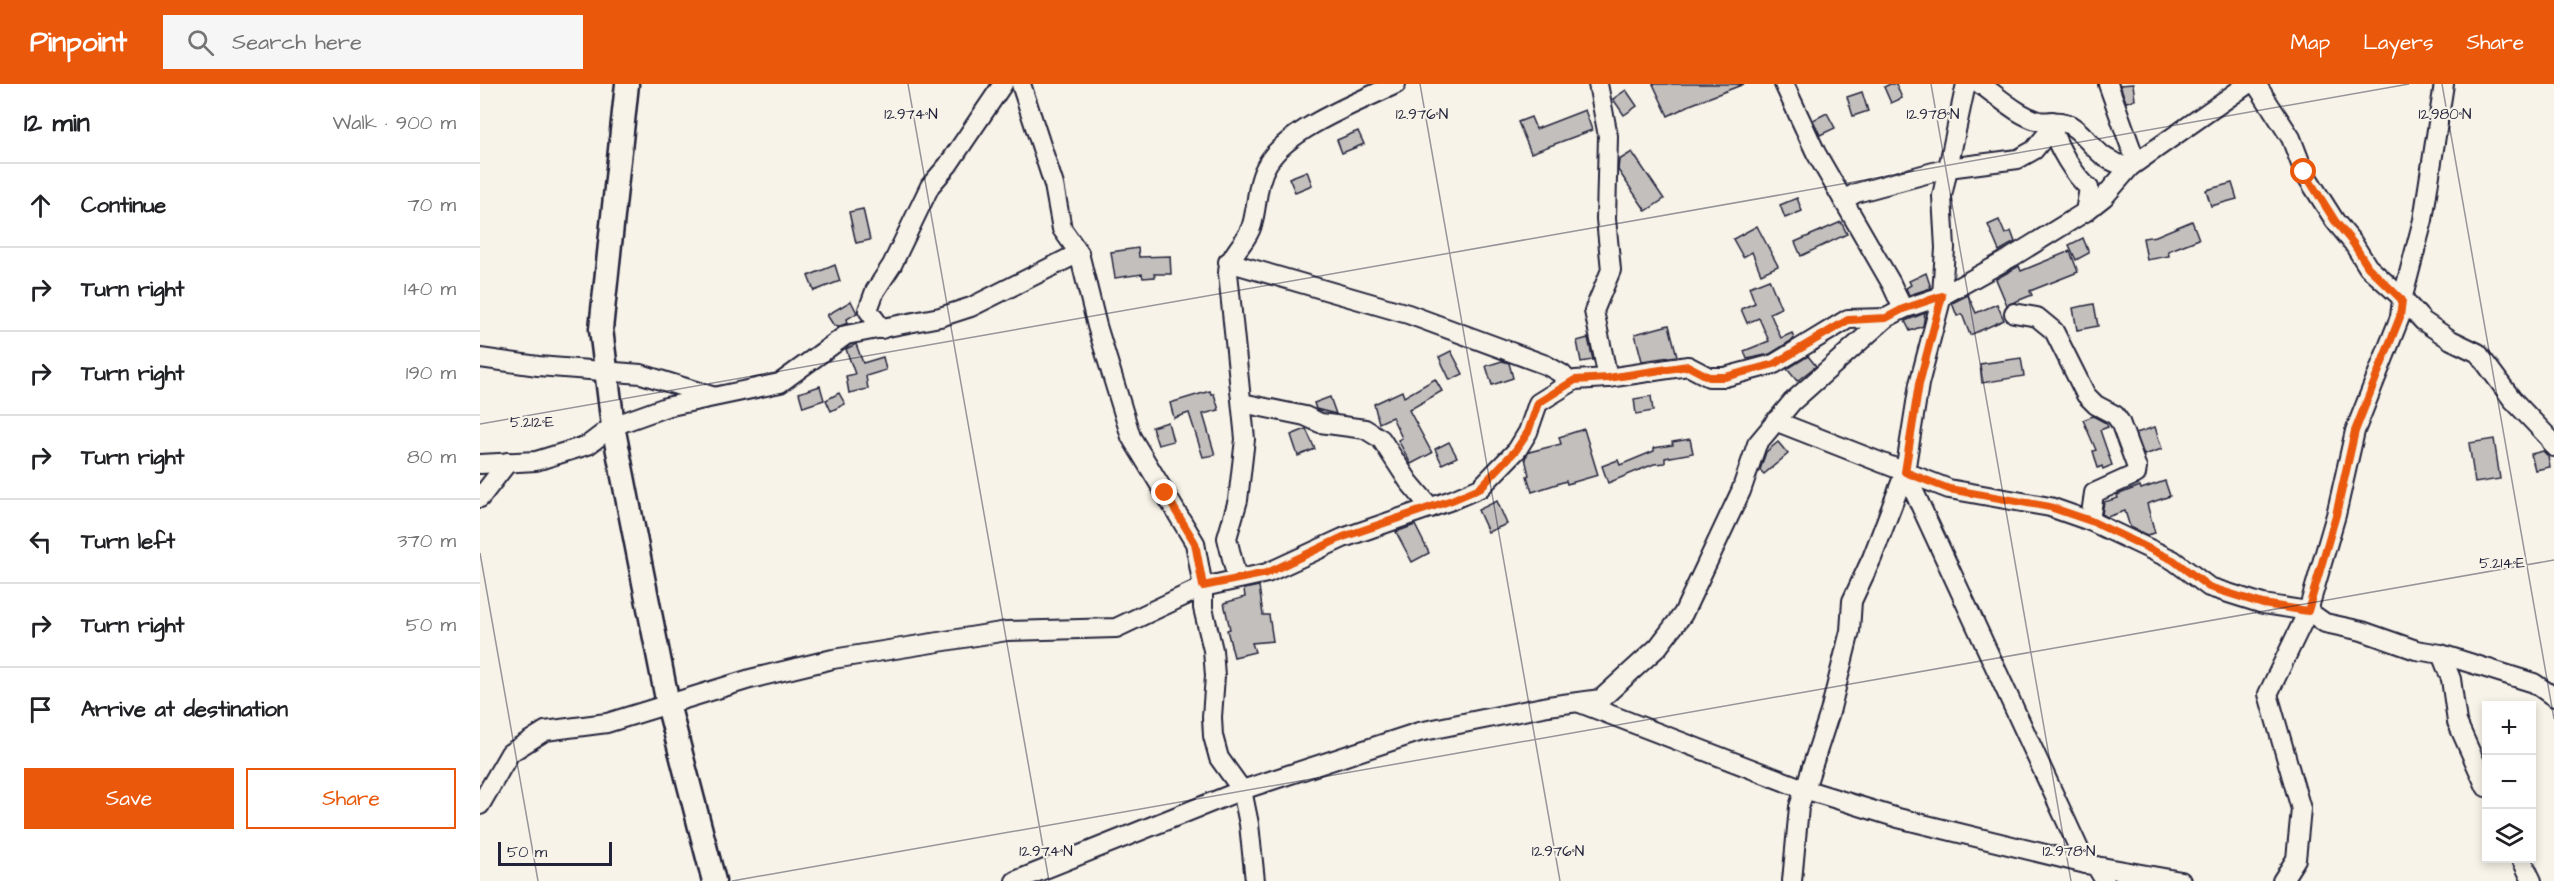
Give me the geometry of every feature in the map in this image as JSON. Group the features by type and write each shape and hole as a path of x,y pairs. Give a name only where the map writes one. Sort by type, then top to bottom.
{"main road":[{"path":"627,84 601,329 613,426 668,704 714,881"}],"street":[{"path":"882,329 868,310 875,291 892,265 930,186 948,165 1003,84"},
{"path":"1021,84 1054,185 1062,229 1079,253 1097,326 1131,437 1195,543 1203,586 1203,608 1213,650 1214,743 1219,758 1242,790 1249,825 1255,881"},
{"path":"1238,579 1227,538 1238,500 1245,439 1227,273 1228,262 1252,226 1255,197 1268,163 1284,144 1320,120 1396,84"},
{"path":"1598,84 1608,136 1606,219 1611,270 1594,311 1608,378"},
{"path":"1785,84 1816,153 1891,283 1903,309"},
{"path":"1792,881 1798,817 1804,789 1830,712 1850,631 1852,601 1872,558 1905,472 1919,384 1942,296 1945,248 1942,196 1948,168 1981,84 2021,113 2037,120 2073,127 2100,155 2133,165"},
{"path":"2108,84 2133,165"},
{"path":"1015,881 1242,790 1419,732 1548,706 1601,699 1658,647 1683,614 1741,491 1757,444 1792,402 1886,318 1903,309 1942,296 2012,257 2085,212 2104,196 2133,165 2248,84"},
{"path":"2256,84 2291,138 2304,172 2335,221 2374,274 2400,296 2429,326 2478,353 2512,399 2549,438 2554,447"},
{"path":"2282,881 2296,859 2301,809 2268,694 2308,611 2336,515 2355,431 2400,317 2402,300 2423,220 2444,84"},
{"path":"1843,200 1856,193 1948,168 2018,159 2031,153 2052,124"},
{"path":"2052,124 2062,153 2081,181 2090,188 2085,212"},
{"path":"480,464 536,461 588,445 613,426 666,407 780,383 846,335 882,329 971,307 1079,253"},
{"path":"1228,262 1408,314 1546,365 1562,374 1570,383"},
{"path":"2014,313 2037,317 2054,331 2086,395 2096,405 2115,415 2137,468 2136,474 2094,493 2091,521"},
{"path":"480,805 510,753 545,731 606,723 750,679 833,659 1007,631 1116,628 1203,586 1267,573 1343,537 1431,508 1480,488 1516,450 1528,432 1538,403 1575,380 1608,378 1688,366 1709,377 1725,377 1774,364 1848,320 1886,318"},
{"path":"480,358 606,373 641,374 714,396"},
{"path":"1242,403 1305,416 1320,423 1365,429 1381,440 1409,482 1431,508"},
{"path":"1775,421 1949,489 2050,507 2091,521 2173,560 2209,587 2263,604 2308,611 2325,623 2362,631 2415,650 2441,654 2534,683 2554,698"},
{"path":"480,498 508,462"},
{"path":"1905,472 2096,870"},
{"path":"2441,654 2451,679 2457,722 2482,776"},
{"path":"1577,702 1804,789 1898,818 2096,870 2181,881"},
{"path":"2523,863 2532,881"}],"building":[{"path":"1653,84 1744,84 1668,116"},
{"path":"1896,84 1902,98 1891,103 1884,87"},
{"path":"2133,84 2135,100 2126,102 2120,85"},
{"path":"1626,90 1637,106 1624,115 1613,99"},
{"path":"1862,92 1868,111 1853,116 1847,97"},
{"path":"1585,110 1592,130 1531,153 1518,122 1531,117 1536,129"},
{"path":"1827,113 1835,128 1820,135 1813,120"},
{"path":"1358,131 1364,144 1342,153 1337,140"},
{"path":"1632,152 1664,199 1646,211 1618,170 1619,160"},
{"path":"1307,171 1312,185 1295,192 1289,178"},
{"path":"2232,183 2237,199 2211,206 2206,190"},
{"path":"1797,198 1802,211 1785,218 1780,205"},
{"path":"863,209 870,240 856,243 849,212"},
{"path":"1999,220 2005,234 2011,231 2015,242 1999,251 1988,225"},
{"path":"2192,221 2199,239 2168,251 2169,256 2147,260 2143,238 2156,236"},
{"path":"1841,222 1847,234 1801,256 1795,242"},
{"path":"1757,226 1778,266 1761,274 1752,252 1743,257 1733,239"},
{"path":"2083,238 2089,253 2076,260 2069,245"},
{"path":"1138,248 1139,257 1170,256 1171,274 1154,274 1155,277 1143,278 1142,274 1115,278 1111,252"},
{"path":"2070,251 2078,272 2030,291 2032,295 2007,305 1996,279 2019,266 2021,271"},
{"path":"835,265 840,281 814,291 808,276"},
{"path":"1926,273 1931,288 1909,295 1906,288 1911,285 1909,281"},
{"path":"1769,279 1781,308 1770,313 1781,338 1792,333 1794,339 1770,354 1747,359 1744,351 1769,341 1759,318 1747,323 1741,309 1755,303 1749,287"},
{"path":"1968,295 1976,313 1997,304 2004,320 1970,335 1962,314 1957,316 1952,303"},
{"path":"851,301 857,313 847,319 848,323 834,326 827,315"},
{"path":"2094,304 2098,326 2077,330 2073,308"},
{"path":"1925,313 1923,326 1910,331 1905,321"},
{"path":"1669,325 1677,356 1642,361 1635,334"},
{"path":"1588,338 1593,360 1581,362 1577,341"},
{"path":"856,344 863,363 883,357 886,370 866,376 868,389 849,393 846,376 855,374 846,349"},
{"path":"1451,351 1463,374 1450,380 1439,357"},
{"path":"1808,356 1816,366 1797,381 1787,369"},
{"path":"2021,358 2024,376 1982,383 1980,364"},
{"path":"1502,361 1509,363 1513,378 1492,385 1486,366"},
{"path":"1435,379 1442,391 1409,410 1432,453 1411,464 1398,440 1402,438 1392,417 1379,423 1374,404 1402,391 1404,397"},
{"path":"820,386 824,400 803,407 799,393"},
{"path":"1210,391 1214,394 1219,410 1203,414 1215,455 1203,457 1189,413 1174,418 1170,403"},
{"path":"839,393 845,404 831,411 826,400"},
{"path":"1651,396 1653,411 1636,414 1634,399"},
{"path":"1330,397 1336,414 1316,409 1314,403"},
{"path":"2093,416 2106,423 2108,427 2100,430 2112,465 2103,469 2102,466 2098,468 2093,451 2096,450 2083,420"},
{"path":"1168,422 1173,441 1158,445 1152,427"},
{"path":"2155,427 2162,449 2144,455 2136,433"},
{"path":"1306,429 1315,449 1298,456 1291,435"},
{"path":"1584,429 1598,475 1567,484 1566,481 1532,492 1525,458 1529,452 1561,444 1559,437"},
{"path":"1690,439 1693,453 1665,458 1665,463 1654,464 1608,483 1602,466 1618,460 1620,465 1654,451 1654,448"},
{"path":"2494,439 2500,479 2475,483 2469,443"},
{"path":"1449,442 1457,457 1442,464 1435,449"},
{"path":"1778,442 1788,454 1764,474 1760,470 1766,452"},
{"path":"2543,451 2548,456 2550,467 2535,470 2531,454"},
{"path":"2165,481 2170,496 2147,504 2155,533 2147,535 2130,527 2125,511 2107,517 2102,514 2104,502 2118,498 2117,495 2140,486 2141,489"},
{"path":"1497,501 1507,524 1488,532 1478,510"},
{"path":"1415,525 1429,553 1412,562 1396,532"},
{"path":"1259,586 1263,615 1269,615 1273,641 1252,643 1255,652 1234,657 1227,630 1230,629 1224,603 1245,597 1244,589"}],"route":[{"path":"1165,493 1195,543 1203,586 1267,573 1297,561 1343,537 1452,500 1480,488 1516,450 1528,432 1538,403 1575,380 1608,378 1688,366 1709,377 1725,377 1774,364 1848,320 1886,318 1903,309 1942,296 1919,384 1905,472 1949,489 2050,507 2091,521 2173,560 2209,587 2263,604 2308,611 2336,515 2355,431 2400,317 2402,300 2368,267 2304,172"}]}
